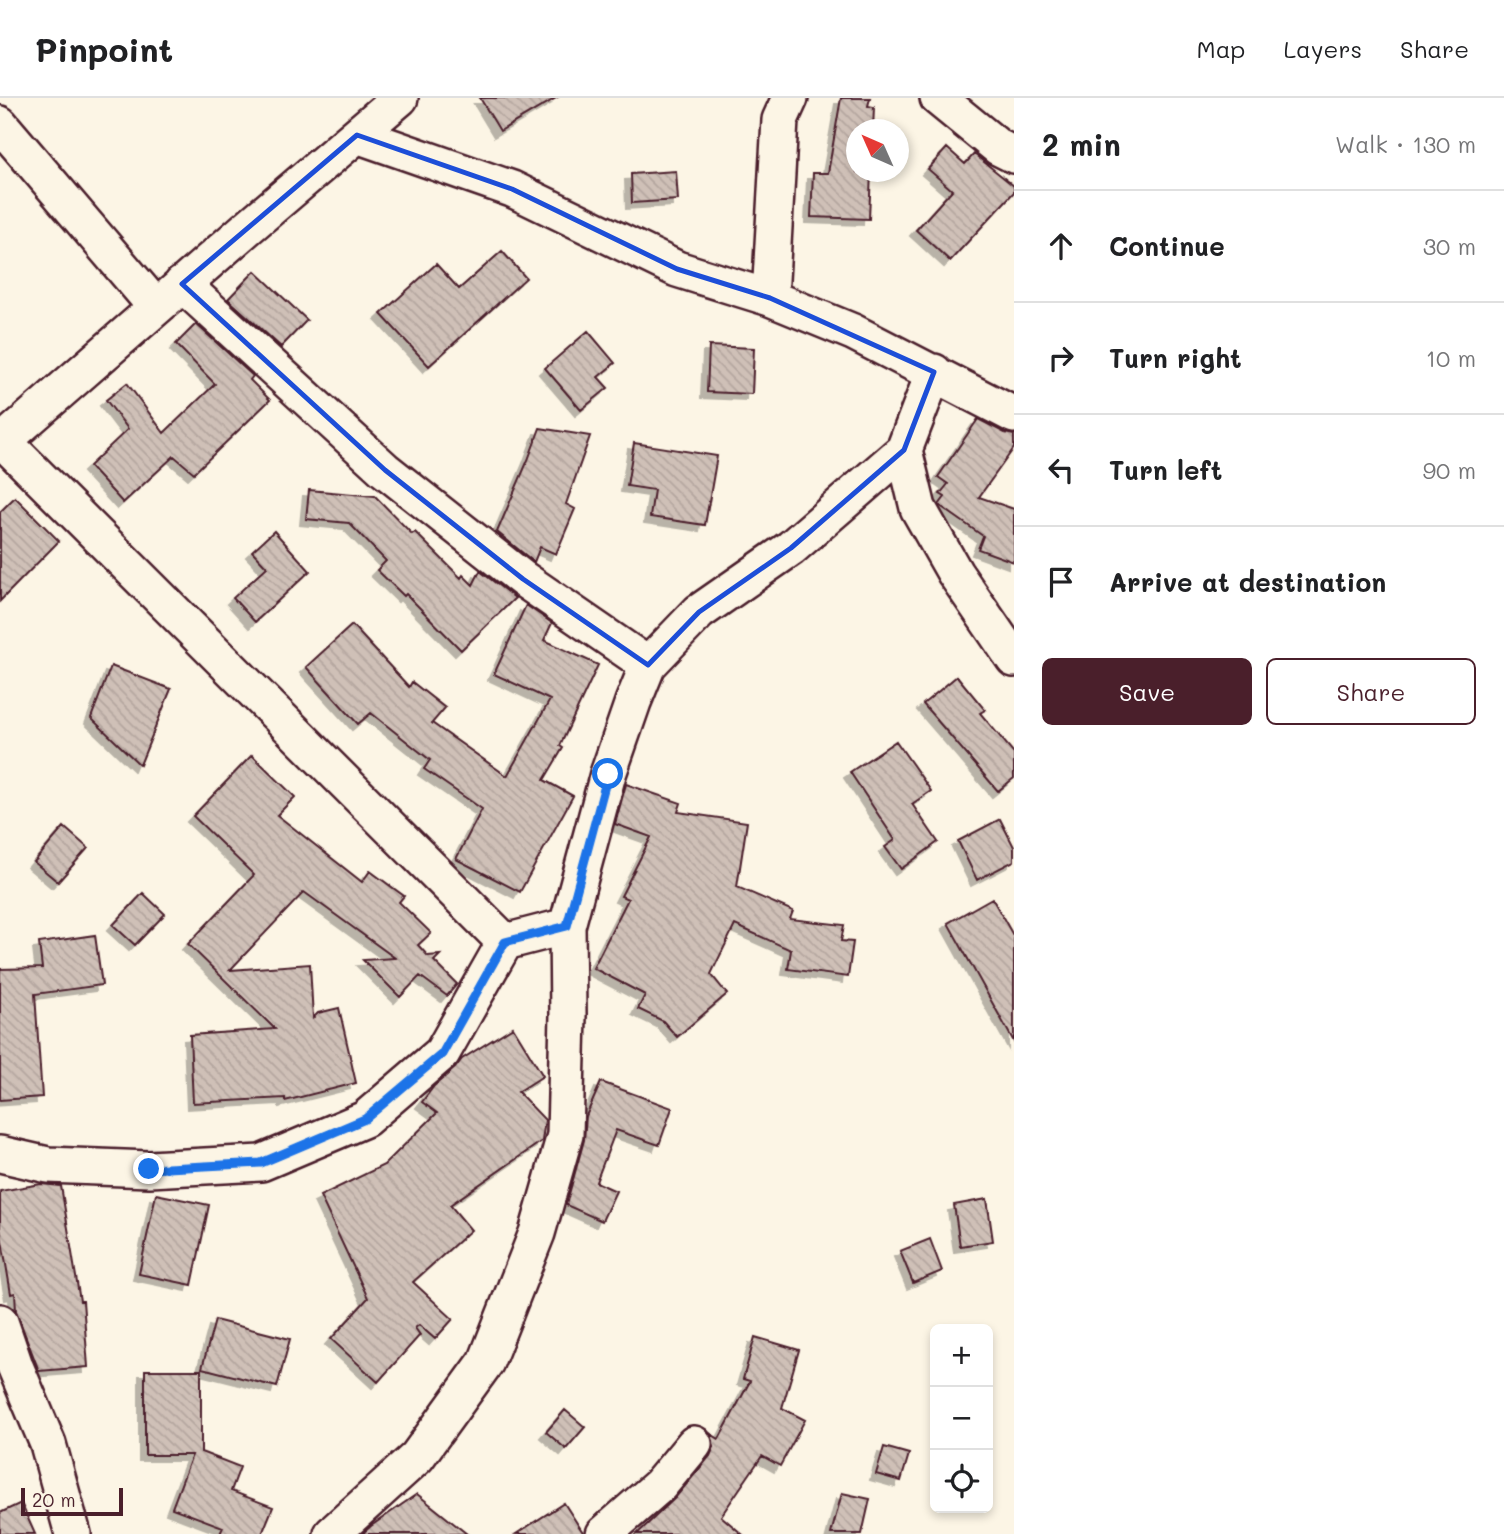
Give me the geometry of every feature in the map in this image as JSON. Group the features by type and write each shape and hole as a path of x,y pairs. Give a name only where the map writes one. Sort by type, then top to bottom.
{"street":[{"path":"400,98 182,284 2,443 505,942"},
{"path":"771,298 780,120 790,98"},
{"path":"938,98 998,147 1014,155"},
{"path":"0,124 156,307"},
{"path":"357,135 512,189 677,269 771,298 853,332 1014,415"},
{"path":"182,284 385,470 523,579 648,664"},
{"path":"332,1534 417,1457 486,1362 537,1233 565,1135 567,926 608,774 648,664 699,612 791,548 904,450 933,372"},
{"path":"904,450 918,508 955,572 1014,659"},
{"path":"0,1154 48,1165 149,1169 261,1163 365,1119 442,1054 505,942 567,926"},
{"path":"0,1322 7,1369 48,1444 73,1534"},
{"path":"604,1534 660,1485 694,1444"}],"highlighted area":[{"path":"357,135 512,189 677,269 770,298 934,372 904,450 791,548 699,612 648,665 523,579 385,470 182,284"}],"building":[{"path":"480,98 556,98 500,131"},
{"path":"841,98 870,98 868,106 874,107 873,119 846,119 846,182 871,182 869,219 811,217 813,173 828,173"},
{"path":"947,148 965,164 974,154 1014,186 1014,192 950,261 916,230 952,190 928,169"},
{"path":"676,171 678,200 632,203 631,174"},
{"path":"502,251 526,278 429,366 381,314 436,264 459,289"},
{"path":"255,271 307,320 281,347 228,299"},
{"path":"196,324 253,376 250,380 270,400 194,473 174,456 123,503 89,466 128,429 106,400 127,383 164,433 215,384 176,344"},
{"path":"588,331 615,363 598,377 608,388 581,410 545,368"},
{"path":"709,346 754,348 752,394 707,392"},
{"path":"978,419 1014,435 1014,448 979,497 1014,509 1014,562 978,549 983,536 939,505 945,497 940,494 948,484 938,477"},
{"path":"540,428 590,436 566,504 575,509 556,554 540,547 534,562 497,532"},
{"path":"634,443 717,456 705,525 650,517 654,490 627,486"},
{"path":"309,490 375,496 461,578 463,575 473,585 480,571 515,598 461,650 406,594 404,596 377,570 386,561 349,523 306,519"},
{"path":"15,497 59,541 0,601 0,512"},
{"path":"274,531 310,571 255,622 233,598 267,567 252,551"},
{"path":"526,605 552,623 544,640 598,665 560,746 563,748 544,780 573,796 520,892 456,859 482,809 424,769 430,760 371,713 358,724 306,667 352,625 409,687 412,682 445,708 432,723 507,776 550,700 494,674"},
{"path":"111,666 171,689 140,765 91,718"},
{"path":"957,676 985,710 980,713 1014,753 1014,778 998,791 923,704"},
{"path":"896,741 931,791 912,804 938,842 901,869 885,847 895,840 850,772"},
{"path":"252,755 295,797 277,815 362,882 370,871 404,896 399,902 431,933 418,945 428,956 440,955 434,961 457,984 447,996 420,976 400,997 363,960 395,958 304,892 230,970 310,964 313,1018 318,1013 339,1008 356,1083 285,1101 285,1098 193,1103 190,1035 275,1029 188,944 254,875 193,816"},
{"path":"626,784 681,803 678,812 747,822 737,887 793,911 790,919 844,925 841,941 853,942 848,977 788,969 791,950 735,925 711,974 727,994 677,1037 663,1021 638,1009 645,995 593,968 628,899 621,896 651,837 615,824"},
{"path":"1000,819 1014,847 1014,861 977,880 958,841"},
{"path":"64,827 88,848 58,882 34,862"},
{"path":"143,893 165,914 135,945 113,925"},
{"path":"992,898 1014,937 1014,1042 948,923"},
{"path":"95,935 102,985 35,994 42,1097 0,1100 0,969 42,968 39,943"},
{"path":"513,1027 543,1076 518,1092 545,1120 542,1141 450,1205 471,1230 413,1282 453,1319 435,1339 419,1325 415,1328 420,1335 378,1382 331,1339 368,1298 320,1196 384,1165 437,1113 422,1102 434,1086 462,1059"},
{"path":"601,1082 672,1108 659,1145 616,1130 596,1182 616,1191 602,1221 566,1205 584,1140 586,1116"},
{"path":"41,1184 61,1186 80,1301 83,1301 88,1367 39,1371 16,1311 15,1293 11,1294 0,1229 0,1191"},
{"path":"156,1194 209,1205 192,1285 139,1274"},
{"path":"987,1199 993,1241 960,1246 954,1205"},
{"path":"930,1239 942,1271 913,1283 900,1251"},
{"path":"215,1320 290,1339 277,1387 202,1368"},
{"path":"755,1337 799,1350 782,1408 805,1420 780,1466 762,1456 721,1516 742,1534 637,1534 675,1498 710,1456 714,1447 711,1434 719,1439 750,1381 743,1379"},
{"path":"145,1370 201,1370 201,1452 240,1467 231,1491 273,1507 262,1534 220,1534 223,1527 172,1508 192,1455 145,1455"},
{"path":"565,1410 585,1427 566,1449 546,1432"},
{"path":"884,1447 909,1454 901,1481 876,1474"},
{"path":"842,1493 870,1499 862,1534 831,1534"},
{"path":"417,1494 467,1534 362,1534 371,1526"},
{"path":"21,1503 35,1534 0,1534 0,1513"},
{"path":"564,1503 584,1534 516,1534"}],"route":[{"path":"149,1169 261,1163 365,1119 442,1054 505,942 567,926 608,774"}]}
